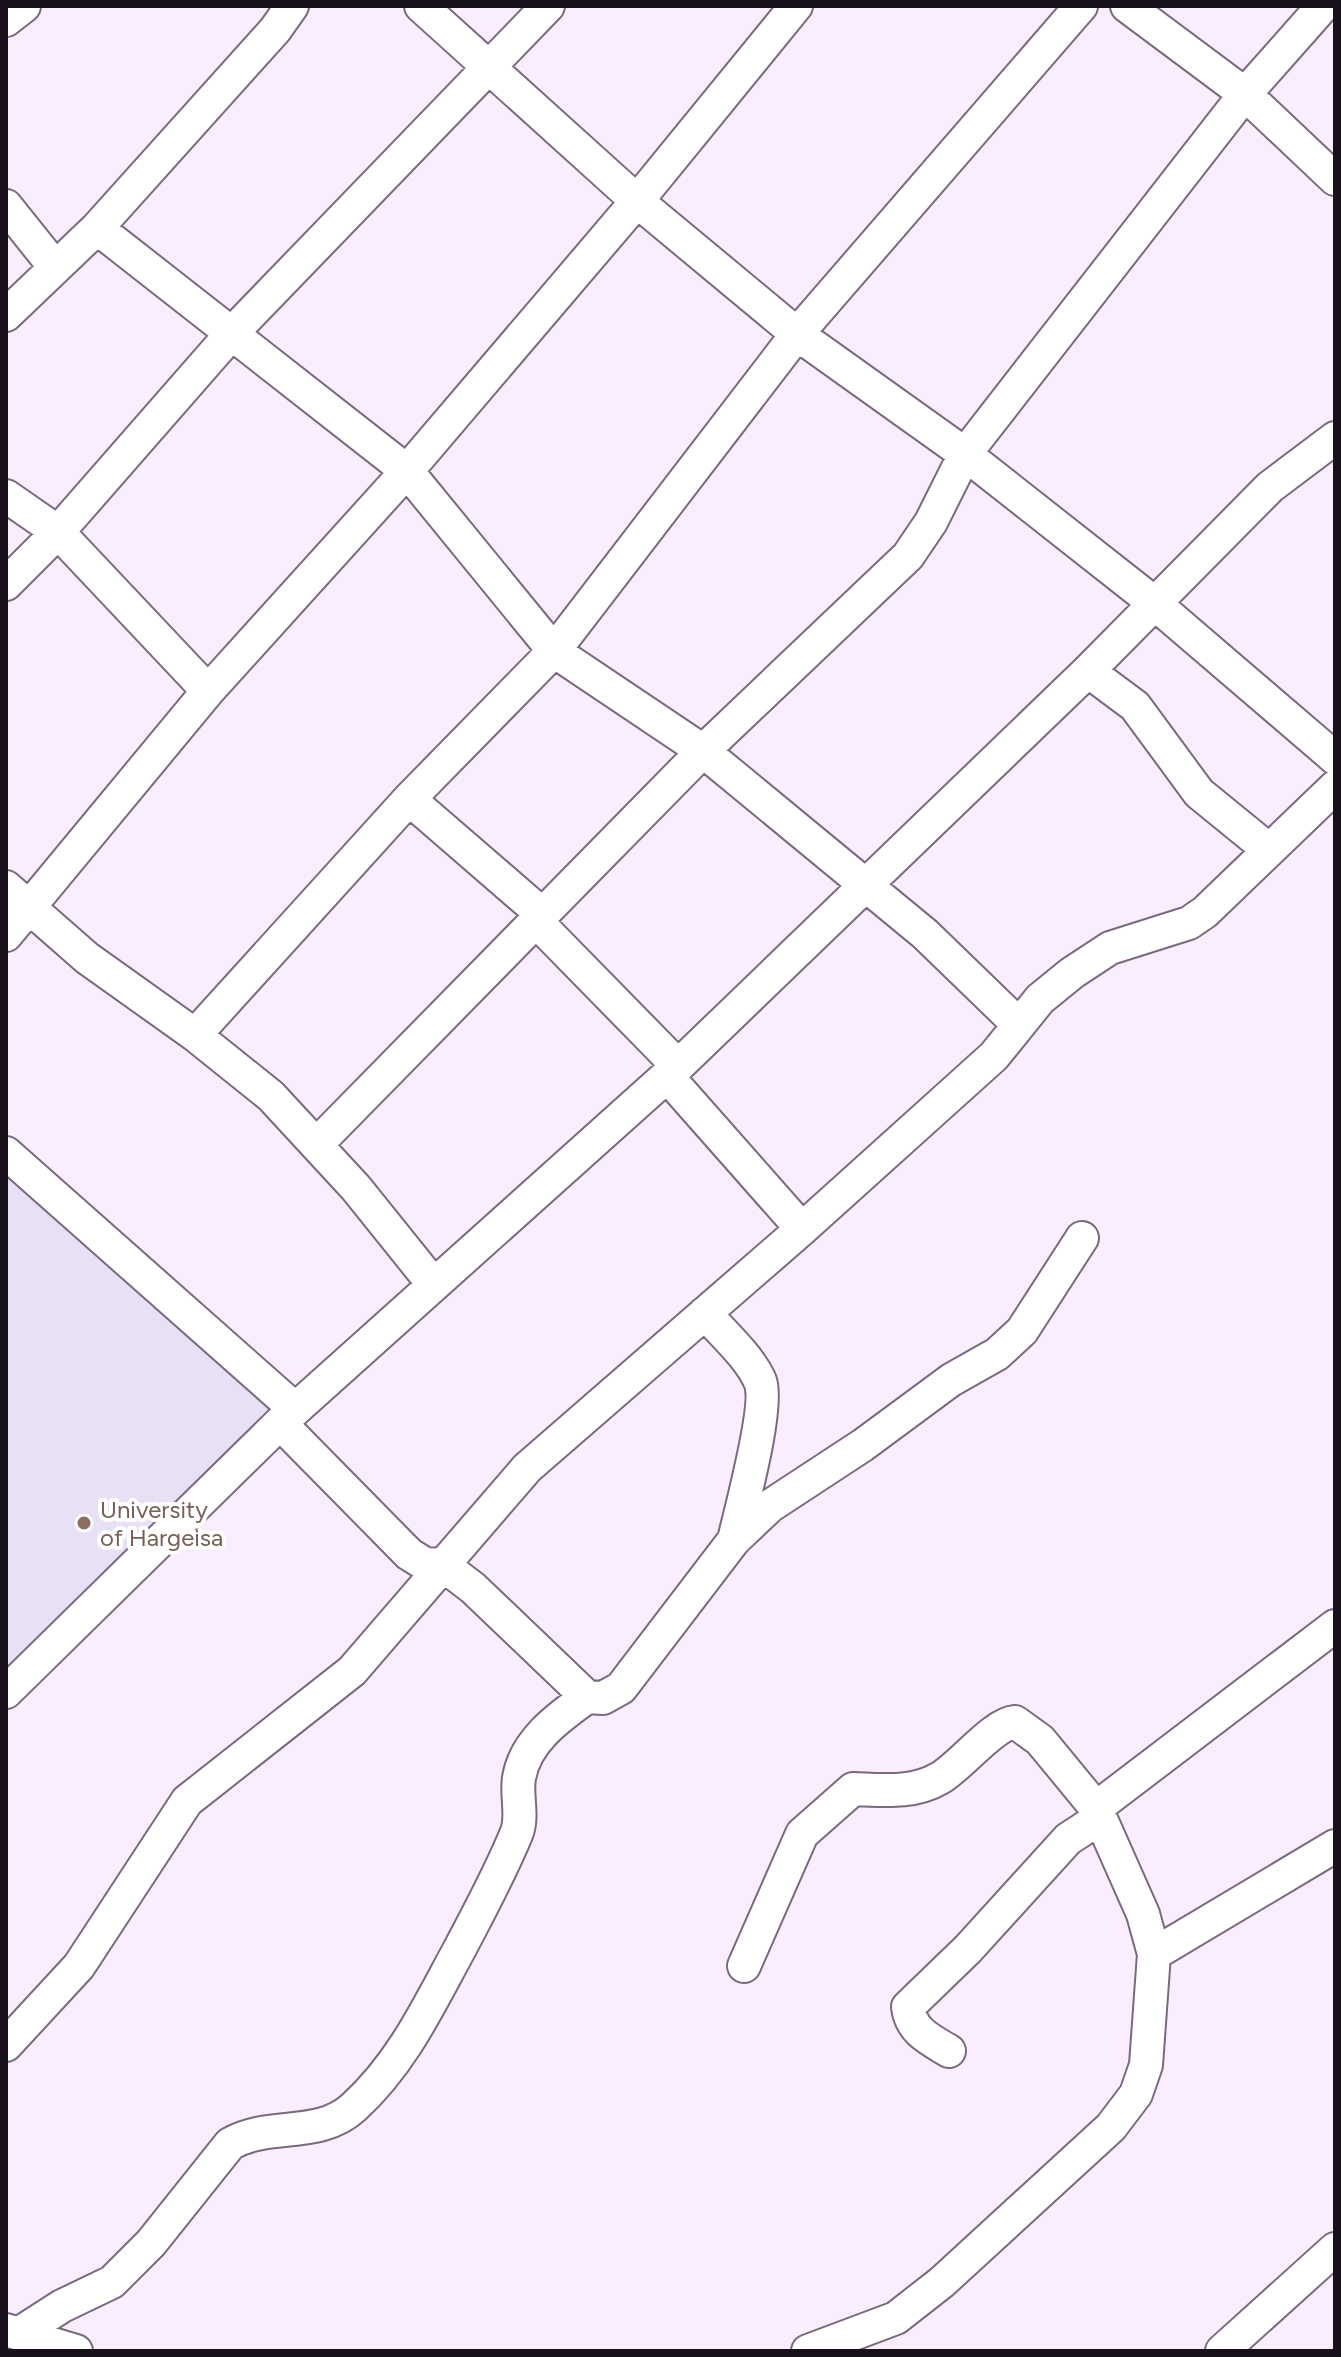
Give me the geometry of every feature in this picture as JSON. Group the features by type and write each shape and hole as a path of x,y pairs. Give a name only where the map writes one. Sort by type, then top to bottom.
{"street":[{"path":"6,20 24,6"},
{"path":"6,315 97,228 256,52 292,6"},
{"path":"421,6 489,71 637,201 797,334 965,454 1153,602 1335,758"},
{"path":"6,584 58,532 232,333 489,71 548,6"},
{"path":"6,935 18,897 407,471 637,201 796,6"},
{"path":"195,1035 409,799 554,651 797,334 1081,6"},
{"path":"1127,6 1245,94 1335,179"},
{"path":"317,1144 703,751 908,556 931,522 965,454 1245,94 1323,6"},
{"path":"6,206 54,266"},
{"path":"97,228 407,471 554,651 703,751 867,884 1019,1025"},
{"path":"6,1692 288,1416 672,1071 1088,671 1270,487 1335,438"},
{"path":"6,496 58,532 208,691"},
{"path":"1088,671 1135,706 1199,793 1269,850"},
{"path":"6,2045 79,1966 187,1801 333,1689 527,1468 802,1229 994,1056 1040,999 1110,948 1189,923 1205,912 1335,787"},
{"path":"409,799 539,917 672,1071 802,1229"},
{"path":"18,897 87,958 195,1035 271,1096 317,1144 434,1285"},
{"path":"6,1153 288,1416 409,1554 425,1564 443,1565 473,1588 587,1697"},
{"path":"13,2332 112,2282 151,2243 230,2144 246,2134 317,2128 352,2109 424,2021 502,1868 519,1827 519,1778 527,1752 557,1719 587,1697 603,1698 621,1688 734,1540 770,1506 863,1445 951,1380 997,1354 1022,1331 1082,1238"},
{"path":"705,1313 749,1363 763,1391 761,1414 734,1540"},
{"path":"949,2051 923,2035 910,2020 908,2007 968,1949 1068,1839 1335,1626"},
{"path":"744,1966 802,1834 853,1789 911,1790 938,1779 999,1729 1015,1722 1040,1740 1098,1813 1143,1914 1154,1954 1146,2065 1136,2094 1111,2127 942,2282 896,2318 808,2351"},
{"path":"1154,1954 1335,1846"},
{"path":"1222,2351 1335,2249"},
{"path":"13,2332 76,2351"}],"shaded area":[{"name":"University of Hargeisa","path":"6,1177 275,1409 6,1678"}],"place":[{"name":"University of Hargeisa","path":"84,1523"}]}
